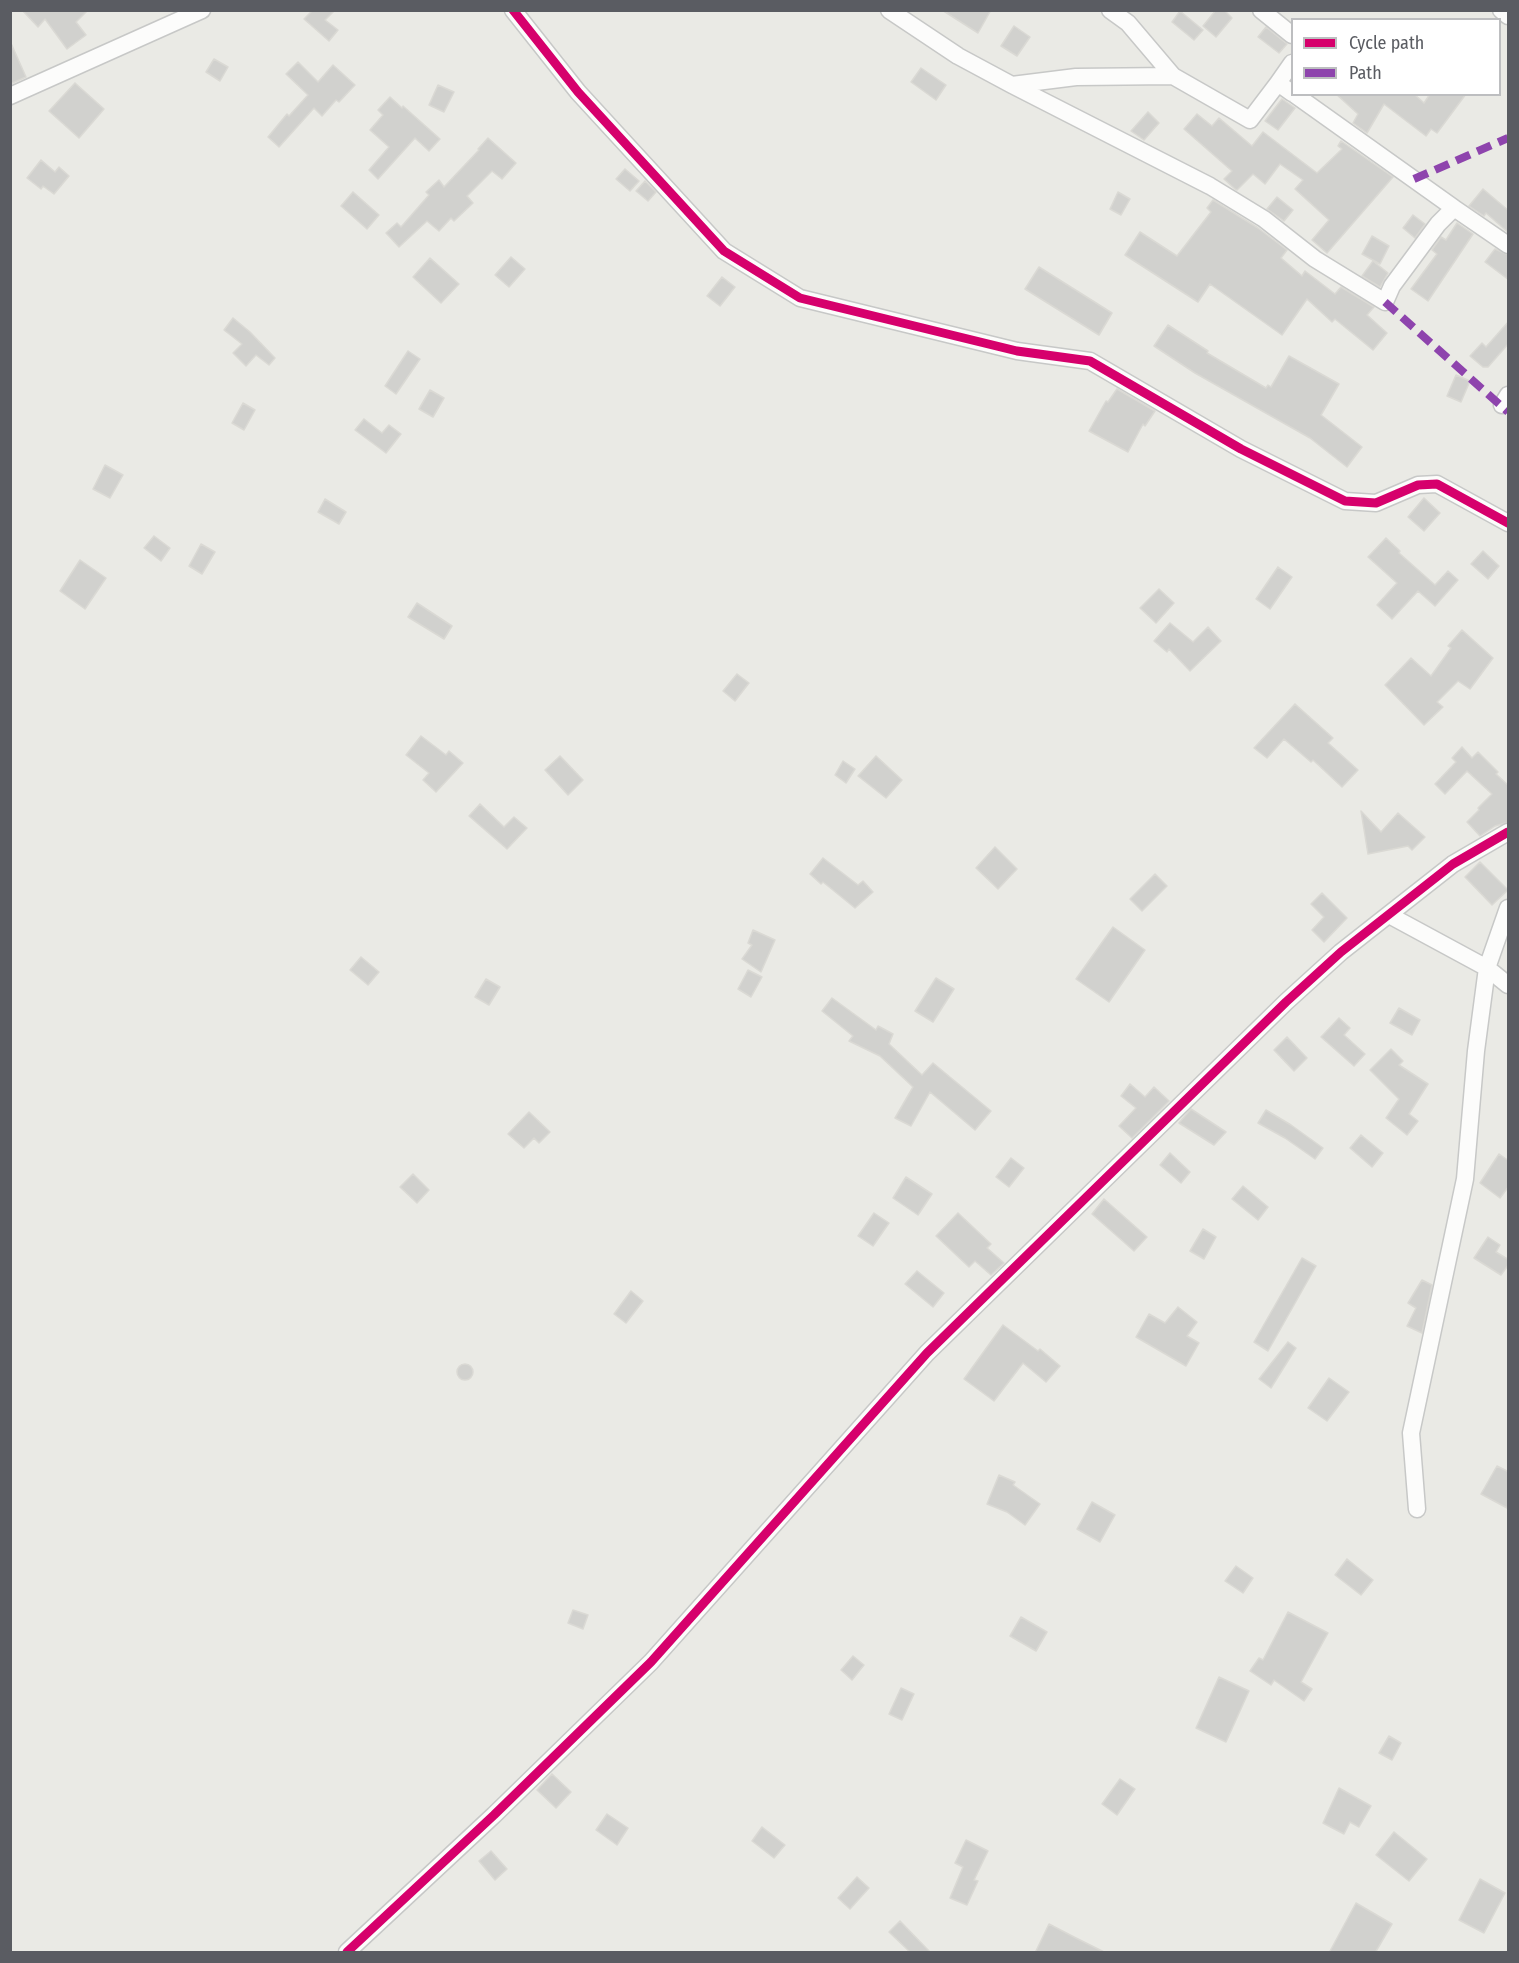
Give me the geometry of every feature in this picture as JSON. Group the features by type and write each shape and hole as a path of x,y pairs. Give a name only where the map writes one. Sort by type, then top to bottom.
{"street":[{"path":"10,96 202,10"},
{"path":"513,10 578,92 724,251 800,298 1017,351 1090,361 1241,448 1345,501 1376,503 1418,485 1437,484 1509,523"},
{"path":"889,10 958,56 1210,186 1264,219 1315,259 1385,302 1392,286 1438,224 1454,208"},
{"path":"1110,10 1128,23 1173,76 1250,120 1291,66"},
{"path":"1261,10 1291,33"},
{"path":"1501,10 1509,16"},
{"path":"1012,85 1076,76 1173,76"},
{"path":"1278,83 1291,93"},
{"path":"1296,96 1509,245"},
{"path":"347,1953 494,1815 651,1662 927,1353 1286,1002 1341,952 1453,864 1509,832"},
{"path":"1417,1509 1412,1433 1465,1179 1476,1052 1487,968 1509,908"},
{"path":"1389,915 1487,968 1509,985"}],"building":[{"path":"22,10 88,10 76,22 86,35 67,49 45,19 38,27"},
{"path":"313,10 335,10 325,20 338,30 329,41 304,19"},
{"path":"942,10 991,10 978,33"},
{"path":"1216,10 1224,10 1232,18 1216,37 1203,26"},
{"path":"1180,11 1203,30 1194,40 1172,22"},
{"path":"1014,26 1030,37 1017,56 1001,46"},
{"path":"1266,27 1287,44 1279,53 1258,37"},
{"path":"10,41 26,77 10,84"},
{"path":"214,59 228,67 220,81 206,72"},
{"path":"298,62 318,82 333,65 355,85 339,102 336,100 322,116 314,108 279,147 268,137 287,114 289,116 308,95 286,74"},
{"path":"921,68 946,85 936,100 911,82"},
{"path":"75,83 104,109 79,138 49,111"},
{"path":"438,85 454,92 444,112 429,105"},
{"path":"1338,96 1416,96 1424,103 1429,96 1465,96 1437,133 1431,129 1426,136 1384,104 1367,133 1353,123 1358,114"},
{"path":"390,97 440,139 429,151 415,138 378,179 369,170 389,147 370,130 383,115 378,110"},
{"path":"1282,99 1295,108 1278,130 1265,121"},
{"path":"1148,112 1159,123 1144,140 1131,131"},
{"path":"1197,114 1212,126 1219,118 1252,146 1263,132 1317,173 1342,149 1338,146 1341,141 1393,177 1327,253 1312,240 1329,220 1295,189 1303,180 1280,164 1265,184 1253,174 1237,190 1235,189 1224,179 1232,171 1184,129"},
{"path":"488,138 516,163 502,179 492,171 467,196 473,203 454,221 451,218 439,231 427,221 399,247 386,233 397,223 401,227 429,195 426,192 439,180 444,187"},
{"path":"41,160 55,172 59,167 69,176 54,194 43,186 41,189 27,178"},
{"path":"625,169 639,181 630,191 616,179"},
{"path":"645,181 656,192 648,201 636,191"},
{"path":"1483,189 1509,211 1509,233 1486,213 1484,216 1469,206"},
{"path":"353,192 379,215 367,229 341,206"},
{"path":"1118,192 1130,199 1121,215 1110,209"},
{"path":"1277,197 1293,210 1284,221 1267,209"},
{"path":"1213,200 1258,228 1287,250 1281,258 1302,276 1305,271 1335,294 1341,287 1374,307 1367,315 1387,333 1373,350 1335,319 1332,322 1307,299 1282,335 1210,284 1198,302 1125,255 1140,232 1177,256 1211,212 1207,208"},
{"path":"1413,215 1425,224 1415,238 1403,228"},
{"path":"1457,223 1473,234 1428,301 1411,289 1437,254 1432,250 1441,237 1446,240"},
{"path":"1372,236 1389,246 1380,264 1362,254"},
{"path":"1495,249 1509,255 1509,280 1485,262"},
{"path":"511,257 525,269 509,287 495,275"},
{"path":"430,258 459,284 441,303 413,277"},
{"path":"1373,261 1388,273 1380,287 1362,276"},
{"path":"1039,267 1112,313 1099,335 1025,289"},
{"path":"722,277 735,287 720,306 707,296"},
{"path":"233,318 275,358 269,365 256,355 246,366 233,353 242,344 224,330"},
{"path":"1509,321 1509,343 1488,367 1483,367 1470,356 1482,343 1486,347"},
{"path":"1168,325 1208,351 1207,353 1266,388 1268,385 1271,387 1289,356 1339,384 1321,415 1362,447 1347,467 1310,438 1195,373 1154,346"},
{"path":"408,351 420,359 396,394 385,386"},
{"path":"1456,375 1470,381 1461,402 1447,396"},
{"path":"1117,389 1155,411 1145,426 1143,424 1128,452 1089,431 1106,401 1108,402"},
{"path":"430,390 444,398 433,417 419,409"},
{"path":"243,403 255,410 244,430 232,423"},
{"path":"364,419 382,433 389,425 401,434 386,453 355,430"},
{"path":"105,465 123,475 110,498 93,489"},
{"path":"1424,498 1440,513 1424,531 1408,517"},
{"path":"325,499 346,512 339,524 318,512"},
{"path":"154,536 170,548 161,561 144,548"},
{"path":"1386,538 1400,551 1399,553 1435,585 1448,571 1458,580 1435,606 1418,591 1392,619 1377,605 1397,583 1368,557"},
{"path":"201,544 215,552 202,574 189,566"},
{"path":"1483,551 1499,566 1488,579 1471,564"},
{"path":"80,560 106,578 85,609 60,591"},
{"path":"1278,567 1292,577 1270,609 1256,599"},
{"path":"1159,589 1174,603 1156,623 1140,608"},
{"path":"417,603 452,626 444,639 408,617"},
{"path":"1170,623 1193,642 1208,627 1221,641 1190,671 1169,649 1167,652 1154,641"},
{"path":"1462,630 1493,658 1470,689 1458,681 1437,702 1443,707 1424,725 1385,685 1411,658 1431,676 1451,648 1448,646"},
{"path":"737,674 749,683 735,701 723,691"},
{"path":"1295,704 1333,738 1328,743 1358,770 1342,787 1313,760 1311,762 1284,739 1267,758 1254,748"},
{"path":"421,736 446,755 449,751 463,763 436,792 423,780 429,773 406,755"},
{"path":"1462,747 1472,758 1478,752 1509,786 1509,822 1495,826 1480,836 1467,822 1492,794 1467,771 1445,794 1435,784 1456,762 1452,758"},
{"path":"560,756 583,780 568,795 545,770"},
{"path":"876,756 902,780 886,798 858,776"},
{"path":"843,761 855,769 846,783 835,775"},
{"path":"480,804 504,827 514,817 527,828 507,849 469,816"},
{"path":"1361,811 1381,832 1398,813 1425,837 1412,850 1408,846 1368,854"},
{"path":"995,847 1017,869 998,889 976,868"},
{"path":"823,858 858,885 863,881 873,892 855,908 810,874"},
{"path":"1480,862 1508,890 1492,905 1465,877"},
{"path":"1155,874 1167,886 1142,911 1130,899"},
{"path":"1322,893 1347,918 1324,942 1312,930 1324,917 1311,904"},
{"path":"1113,927 1145,950 1109,1002 1076,979"},
{"path":"753,930 775,940 761,972 742,959 752,945 748,943"},
{"path":"361,957 379,972 368,985 350,970"},
{"path":"748,970 762,977 751,997 738,989"},
{"path":"936,978 954,989 933,1022 915,1011"},
{"path":"486,979 500,987 489,1005 475,997"},
{"path":"832,998 876,1030 878,1026 893,1034 889,1044 922,1075 933,1063 991,1111 975,1130 930,1092 911,1126 895,1118 913,1087 880,1056 849,1041 853,1036 822,1011"},
{"path":"1399,1008 1420,1020 1412,1035 1390,1023"},
{"path":"1339,1018 1350,1028 1344,1035 1365,1054 1354,1066 1321,1037"},
{"path":"1287,1037 1307,1058 1294,1071 1274,1050"},
{"path":"1391,1049 1403,1061 1399,1065 1428,1084 1409,1114 1418,1121 1407,1135 1386,1118 1399,1099 1370,1070"},
{"path":"1130,1084 1145,1097 1154,1087 1169,1101 1132,1138 1119,1126 1136,1108 1121,1096"},
{"path":"1191,1109 1226,1132 1214,1145 1179,1123"},
{"path":"1266,1110 1323,1148 1315,1159 1258,1123"},
{"path":"529,1112 550,1132 539,1143 534,1138 524,1148 508,1134"},
{"path":"1361,1135 1383,1153 1372,1167 1350,1148"},
{"path":"1170,1153 1190,1172 1181,1183 1160,1165"},
{"path":"1499,1154 1509,1161 1509,1186 1500,1198 1480,1183"},
{"path":"1011,1158 1024,1168 1009,1187 996,1177"},
{"path":"413,1174 429,1190 417,1203 400,1187"},
{"path":"906,1177 932,1194 918,1215 893,1198"},
{"path":"1243,1186 1268,1207 1258,1220 1232,1199"},
{"path":"1104,1199 1147,1237 1134,1251 1092,1214"},
{"path":"874,1213 889,1223 873,1246 858,1236"},
{"path":"958,1213 991,1244 987,1248 1004,1263 991,1275 975,1261 969,1267 936,1236"},
{"path":"1203,1229 1216,1237 1204,1259 1190,1251"},
{"path":"1488,1237 1500,1245 1496,1252 1509,1260 1509,1264 1501,1275 1474,1258"},
{"path":"1302,1258 1316,1266 1268,1351 1254,1342"},
{"path":"917,1271 944,1293 933,1307 905,1284"},
{"path":"1422,1280 1432,1285 1422,1333 1407,1326 1416,1308 1408,1303"},
{"path":"631,1291 643,1301 626,1323 614,1314"},
{"path":"1178,1307 1197,1322 1187,1336 1199,1343 1186,1366 1136,1337 1149,1314 1165,1323"},
{"path":"1003,1325 1038,1351 1040,1349 1060,1366 1046,1382 1023,1363 994,1401 964,1379"},
{"path":"1288,1342 1296,1348 1271,1388 1259,1379"},
{"path":"465,1364 473,1372 465,1380 457,1372"},
{"path":"1329,1378 1349,1392 1327,1421 1308,1408"},
{"path":"1497,1466 1509,1472 1509,1509 1481,1494"},
{"path":"999,1475 1015,1482 1013,1485 1040,1504 1025,1525 1007,1512 987,1504"},
{"path":"1092,1502 1115,1515 1100,1542 1077,1529"},
{"path":"1347,1559 1373,1580 1361,1595 1335,1575"},
{"path":"1236,1566 1253,1578 1243,1593 1225,1581"},
{"path":"573,1610 588,1615 583,1629 568,1623"},
{"path":"1288,1612 1328,1633 1301,1682 1312,1689 1304,1701 1274,1680 1271,1685 1250,1671 1259,1658 1263,1660"},
{"path":"1021,1617 1047,1632 1036,1651 1010,1636"},
{"path":"853,1656 864,1665 852,1680 841,1670"},
{"path":"1219,1677 1249,1691 1226,1742 1196,1728"},
{"path":"901,1688 914,1694 902,1720 889,1714"},
{"path":"1389,1736 1401,1743 1392,1760 1379,1753"},
{"path":"552,1774 571,1792 556,1808 537,1790"},
{"path":"1120,1779 1135,1789 1117,1815 1102,1804"},
{"path":"1339,1788 1371,1806 1359,1827 1350,1822 1344,1834 1323,1823"},
{"path":"607,1814 628,1828 617,1845 596,1830"},
{"path":"762,1827 785,1845 774,1858 752,1841"},
{"path":"1394,1832 1427,1859 1409,1881 1376,1855"},
{"path":"966,1840 988,1851 974,1880 978,1881 967,1905 950,1898 963,1867 955,1863"},
{"path":"491,1851 507,1869 495,1880 479,1861"},
{"path":"857,1877 869,1888 850,1909 838,1898"},
{"path":"1480,1879 1505,1893 1484,1933 1459,1920"},
{"path":"1356,1903 1392,1924 1375,1953 1329,1953"},
{"path":"900,1921 931,1953 911,1953 889,1932"},
{"path":"1049,1924 1074,1937 1106,1953 1035,1953"}],"marked path":[{"path":"1414,179 1508,138"},
{"path":"1385,302 1508,412"}],"cycle path":[{"path":"513,10 578,92 724,251 800,298 1017,351 1090,361 1241,449 1345,501 1376,503 1418,485 1437,484 1508,523"},
{"path":"347,1952 494,1815 651,1662 927,1353 1286,1002 1341,952 1453,864 1508,832"}]}
